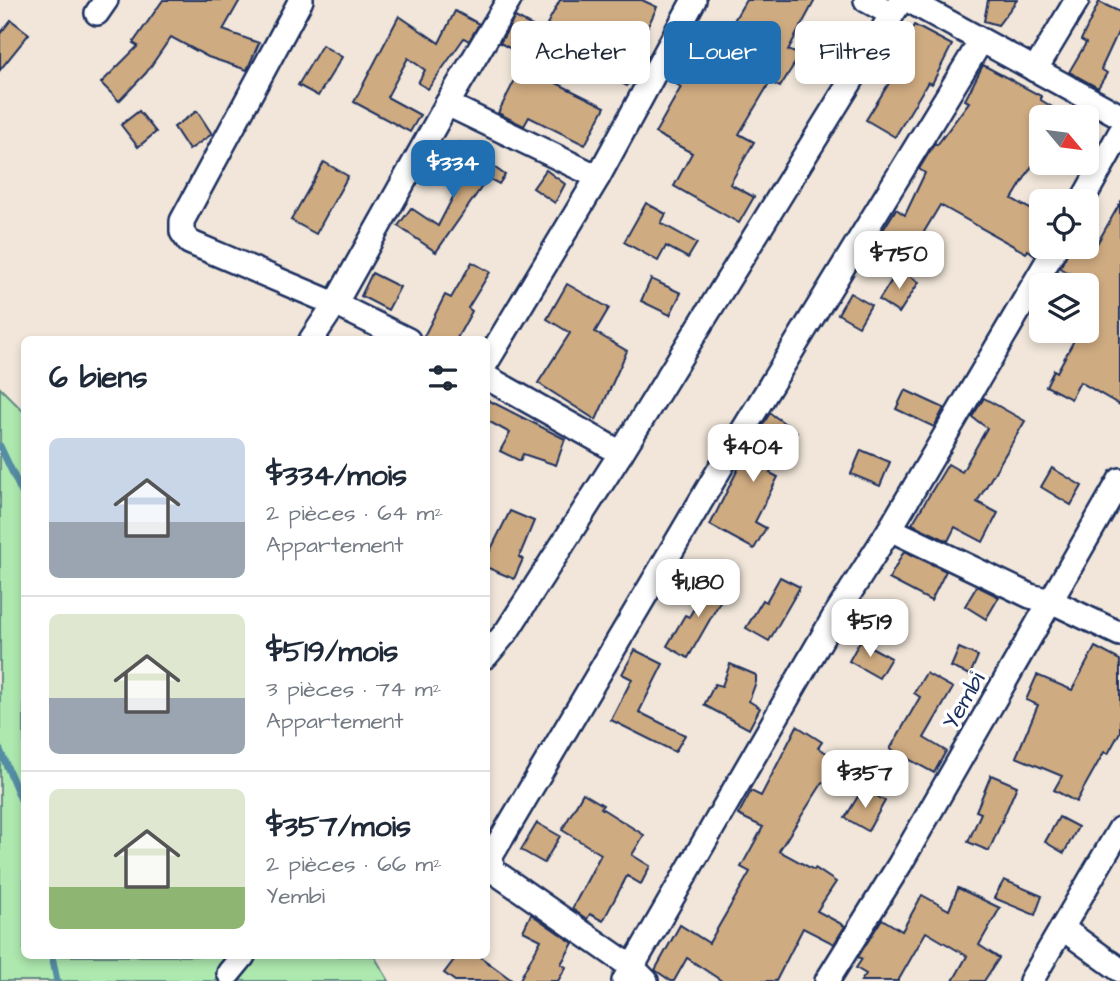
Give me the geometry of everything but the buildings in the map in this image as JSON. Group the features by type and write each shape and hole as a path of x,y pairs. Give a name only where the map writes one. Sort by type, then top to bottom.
{"street":[{"path":"301,0 182,222 182,232 190,242 335,304 400,336"},
{"path":"314,336 335,304 447,104 509,0"},
{"path":"490,356 598,177 694,0"},
{"path":"866,0 900,5 981,41 1120,116"},
{"path":"1035,70 1077,0"},
{"path":"490,651 507,631 621,453 900,5"},
{"path":"981,41 738,439 491,856 492,870 634,977 833,618 890,529 1048,259"},
{"path":"447,104 598,177"},
{"path":"1089,189 1120,133"},
{"path":"490,379 621,453"},
{"name":"Yembi","path":"828,981 900,864 1120,481"},
{"path":"890,529 1031,596 1051,601 1120,634"},
{"path":"1031,981 1120,829"},
{"path":"1062,928 1120,971"}],"green space":[{"path":"0,388 21,409 21,959 376,959 389,981 0,981"}],"waterway":[{"path":"0,446 21,491"},
{"path":"0,750 21,800"},
{"path":"53,959 57,981"}]}
